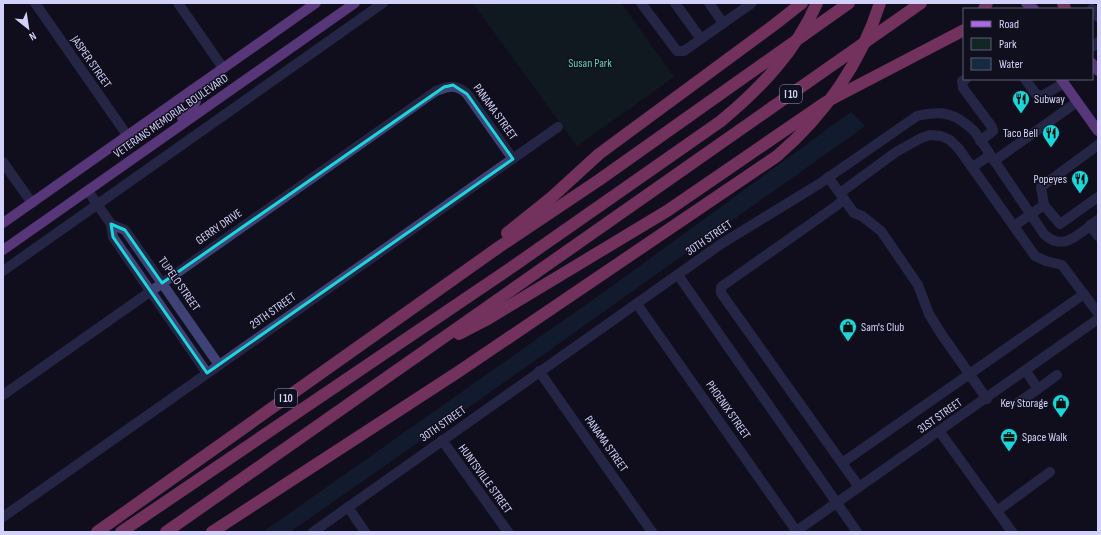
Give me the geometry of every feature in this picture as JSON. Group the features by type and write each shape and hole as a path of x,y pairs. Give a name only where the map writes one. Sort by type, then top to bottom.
{"highway":[{"path":"499,247 508,231 552,197 599,154 774,26 802,3"},
{"path":"121,532 446,312 720,121 742,103 768,78 788,54 805,27 817,3"},
{"name":"I 10","path":"97,532 499,247 599,180 849,3"},
{"path":"212,532 458,372 748,178 796,140 849,73 860,52 880,3"},
{"name":"I 10","path":"166,532 920,3"},
{"path":"422,353 486,320 667,211 826,102 963,31"}],"main road":[{"name":"VETERANS MEMORIAL BOULEVARD","path":"3,223 316,3"},
{"path":"336,16 351,3"},
{"name":"VETERANS MEMORIAL BOULEVARD","path":"3,250 355,3"},
{"path":"1062,81 1098,132"},
{"path":"134,158 192,109 196,101 192,90"},
{"path":"3,227 17,213"}],"street":[{"name":"JASPER STREET","path":"34,3 127,135"},
{"path":"178,3 223,68"},
{"path":"3,270 383,3"},
{"path":"641,3 677,51 684,51 752,3"},
{"path":"675,3 701,39"},
{"path":"709,3 723,23"},
{"path":"964,80 962,81 963,88 992,127 993,131 980,141"},
{"path":"1026,80 1036,94 1042,96 1062,81"},
{"name":"PANAMA STREET","path":"453,85 461,88 467,94 513,159"},
{"name":"GERRY DRIVE","path":"3,395 436,91 453,85"},
{"path":"973,167 992,158 1077,102"},
{"name":"30TH STREET","path":"313,532 539,371 721,244 828,177 904,124 922,114 933,112 952,115 964,122 980,141 1044,234 1052,241 1059,243 1067,241 1094,223"},
{"name":"29TH STREET","path":"3,517 558,127"},
{"path":"859,488 721,293 721,287 830,211 842,196 896,152 921,138 930,135 950,140 973,167 1035,256 1046,261 1062,264 1098,313"},
{"path":"1098,145 1041,187 1044,205 1060,224 1098,197"},
{"path":"3,162 32,203"},
{"path":"828,177 854,213 862,216 881,231 918,285 929,314 987,399"},
{"name":"TUPELO STREET","path":"88,191 111,224 113,237 207,374"},
{"path":"1014,226 1044,205"},
{"path":"1094,223 1098,235"},
{"name":"TUPELO STREET","path":"111,224 125,230 219,365"},
{"path":"678,275 857,532"},
{"path":"842,463 968,373 1084,294"},
{"name":"PHOENIX STREET","path":"637,304 796,532"},
{"name":"31ST STREET","path":"796,532 987,399 1098,319"},
{"name":"PANAMA STREET","path":"539,371 652,532"},
{"path":"1026,371 1038,389"},
{"path":"1019,402 1057,375"},
{"path":"940,432 1012,532"},
{"name":"HUNTSVILLE STREET","path":"442,440 508,532"},
{"path":"997,511 1050,472"},
{"path":"348,507 366,532"}],"highlighted area":[{"path":"453,85 467,94 513,159 207,373 113,237 111,224 125,230 162,283 444,87"}],"green space":[{"name":"Susan Park","path":"473,3 621,3 674,77 577,146"}],"water":[{"path":"851,112 865,126 499,386 290,532 263,532 615,284"}],"place":[{"name":"Subway","path":"1021,114"},
{"name":"Taco Bell","path":"1051,148"},
{"name":"Popeyes","path":"1080,194"},
{"name":"Sam's Club","path":"848,342"},
{"name":"Key Storage","path":"1061,418"},
{"name":"Space Walk","path":"1009,452"}]}
